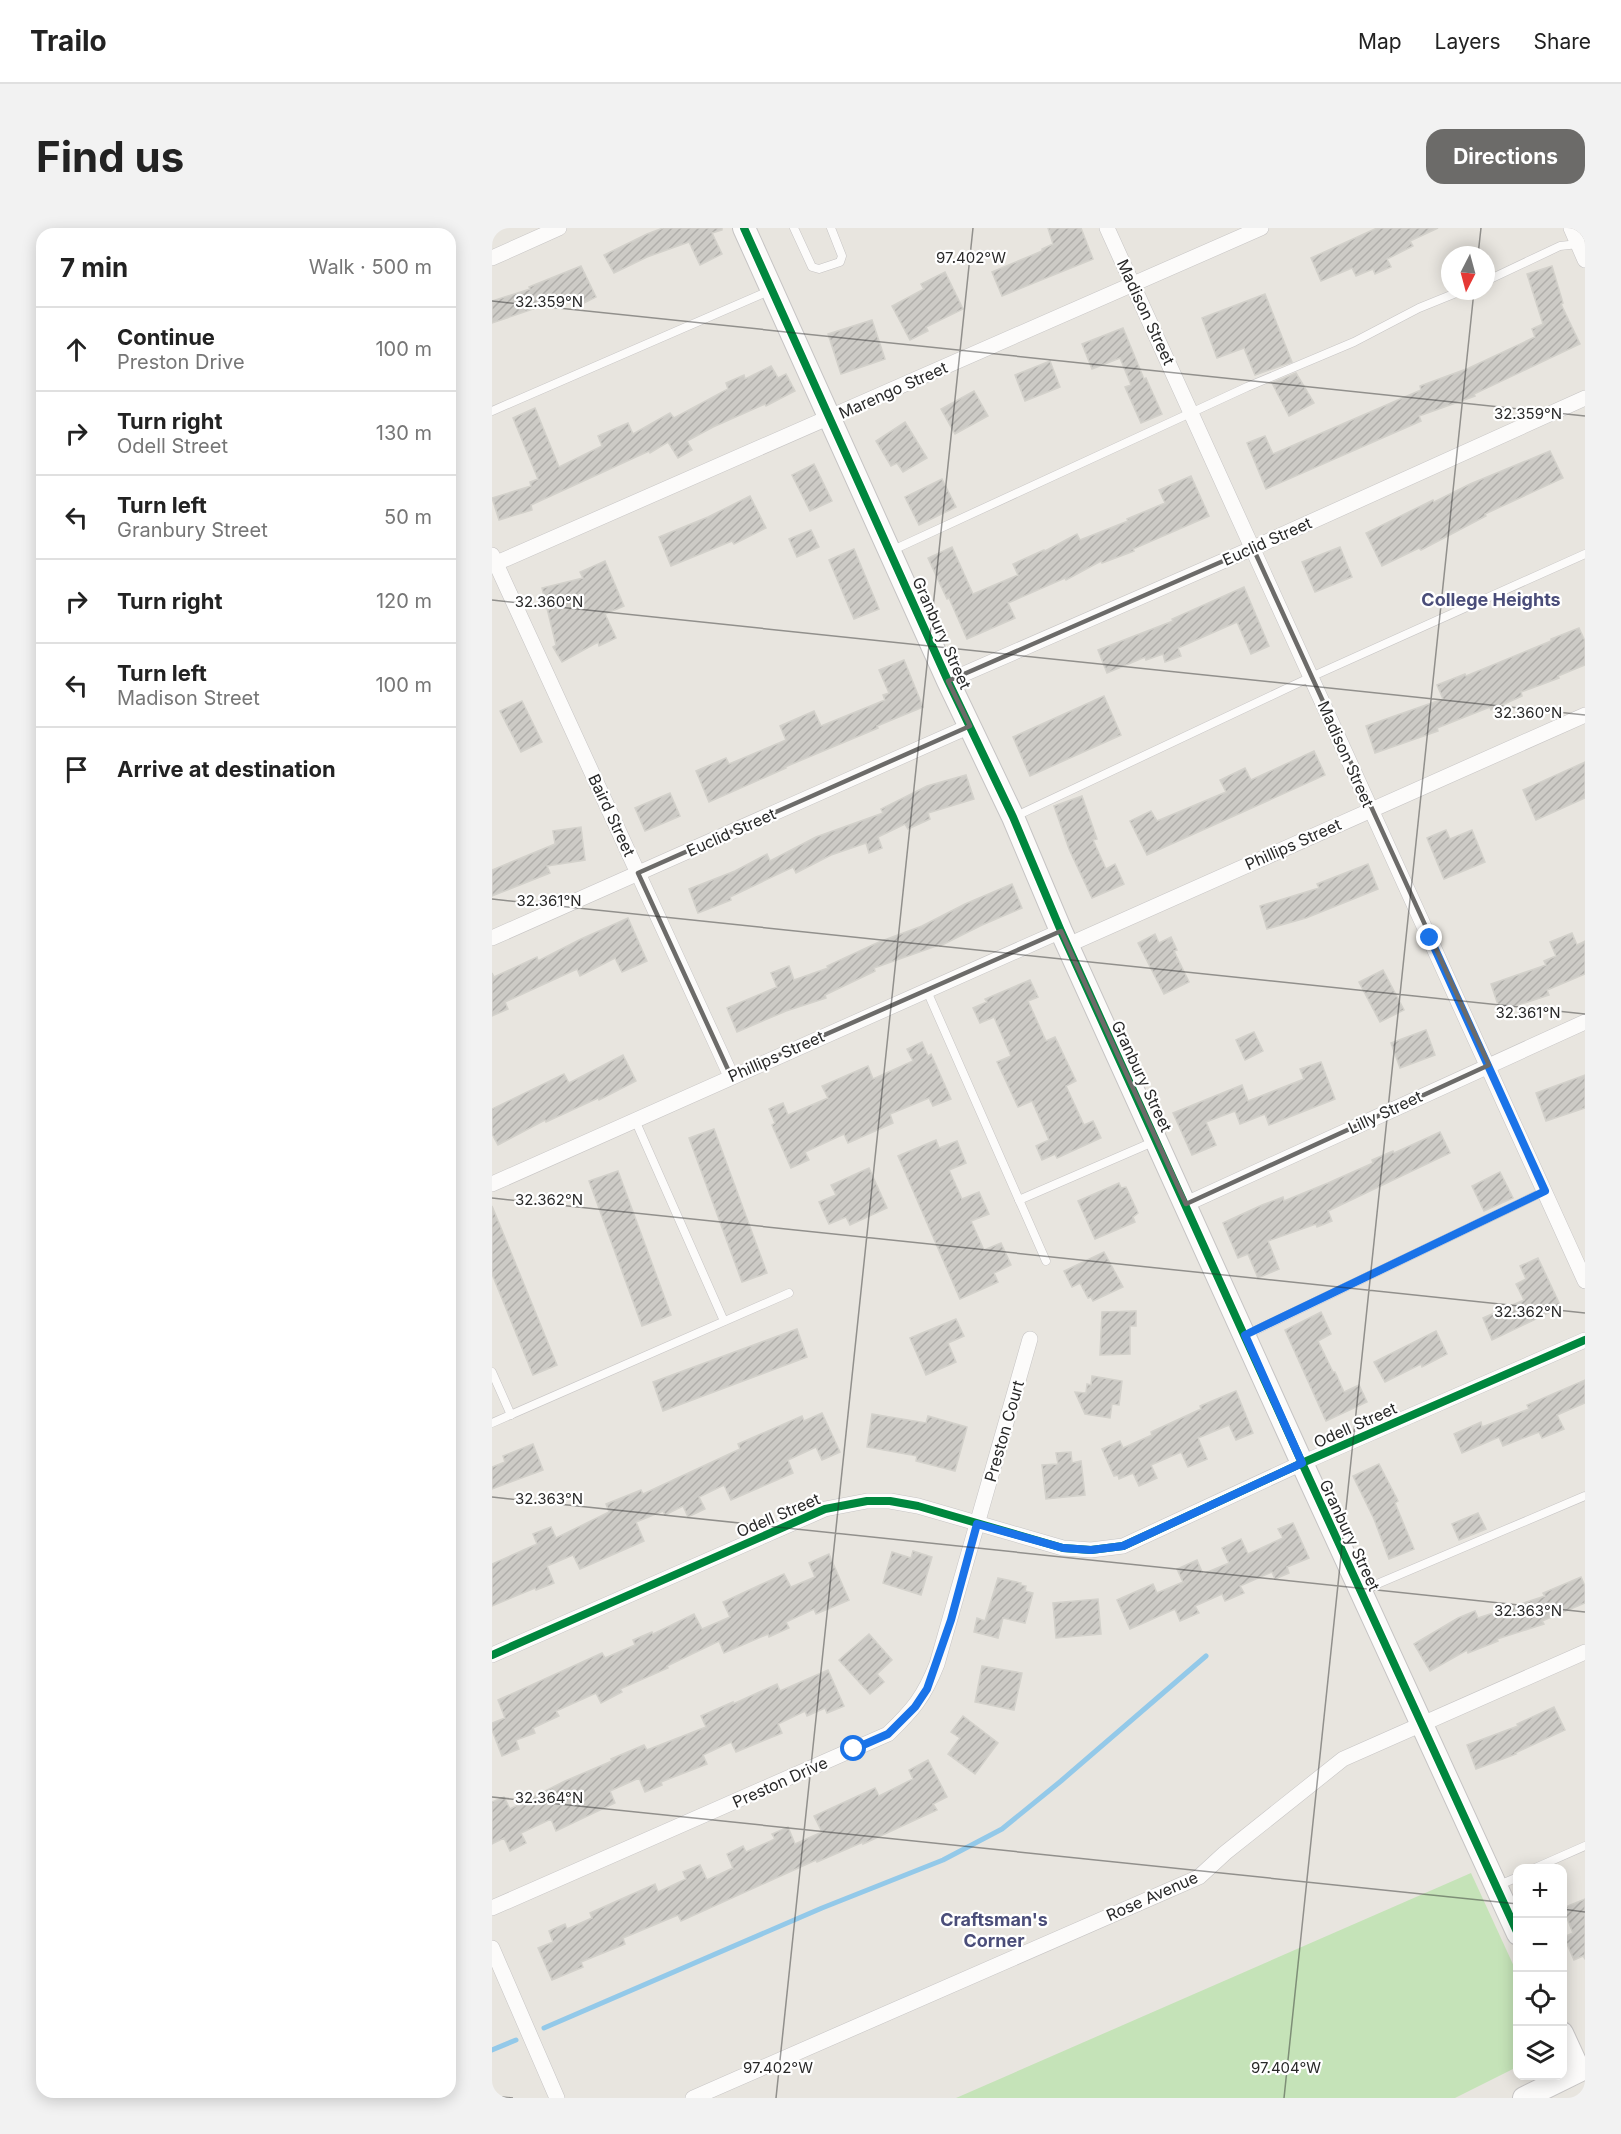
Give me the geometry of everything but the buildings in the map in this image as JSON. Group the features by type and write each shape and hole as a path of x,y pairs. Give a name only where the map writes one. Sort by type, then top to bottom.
{"street":[{"path":"492,258 559,228"},
{"name":"Granbury Street","path":"744,228 1302,1463 1513,1923"},
{"name":"Madison Street","path":"1107,228 1585,1281"},
{"name":"Marengo Street","path":"493,561 830,418 1261,228"},
{"path":"1570,228 1581,243 1585,260"},
{"name":"Euclid Street","path":"948,681 1253,548 1585,398"},
{"name":"Baird Street","path":"493,561 731,1076"},
{"name":"Phillips Street","path":"492,1184 926,990 1064,938 1371,810 1585,715"},
{"name":"Euclid Street","path":"492,938 970,726"},
{"name":"Lilly Street","path":"1186,1204 1585,1022"},
{"name":"Preston Court","path":"977,1524 1030,1339"},
{"name":"Odell Street","path":"492,1655 825,1509 867,1501 890,1501 918,1506 1063,1548 1091,1550 1123,1546 1302,1463 1585,1340"},
{"name":"Preston Drive","path":"492,1908 888,1734 915,1707 927,1689 948,1629 977,1524"},
{"name":"Rose Avenue","path":"693,2098 1199,1877 1225,1853 1343,1759 1585,1652"},
{"path":"492,1948 557,2098"},
{"path":"1524,2098 1583,2073 1567,2041"}],"lane":[{"path":"794,228 812,267 819,269 840,262 843,255 831,228"},
{"path":"1495,277 1560,246 1581,243"},
{"path":"492,411 772,289"},
{"path":"891,551 1192,413 1354,342 1441,299"},
{"path":"1012,817 1311,677 1585,554"},
{"path":"926,990 1046,1261"},
{"path":"634,1120 724,1321"},
{"path":"1019,1200 1157,1140"},
{"path":"1245,1335 1545,1191"},
{"path":"492,1423 789,1293"},
{"path":"492,1372 511,1415"},
{"path":"1361,1591 1585,1496"},
{"path":"1547,1864 1585,1846"},
{"path":"1496,1886 1513,1878"}],"highlighted area":[{"path":"1253,548 1489,1065 1186,1204 1061,931 731,1076 638,873 970,726 948,681"}],"green space":[{"path":"1471,1873 1513,1964 1513,2069 1455,2098 956,2098"}],"waterway":[{"path":"544,2028 822,1908 943,1860 1002,1829 1206,1656"},
{"path":"492,2050 516,2040"}],"cycle path":[{"path":"744,228 948,681 1013,817 1061,931 1302,1463 1513,1923"},
{"path":"492,1655 825,1509 867,1501 890,1501 918,1506 1063,1548 1091,1550 1123,1546 1302,1463 1585,1340"}],"district":[{"name":"College Heights","path":"1491,600"},
{"name":"Craftsman's Corner","path":"994,1930"}],"route":[{"path":"854,1749 888,1734 915,1707 927,1689 951,1620 977,1524 1063,1548 1091,1550 1123,1546 1302,1463 1245,1335 1545,1191 1430,938"}]}
